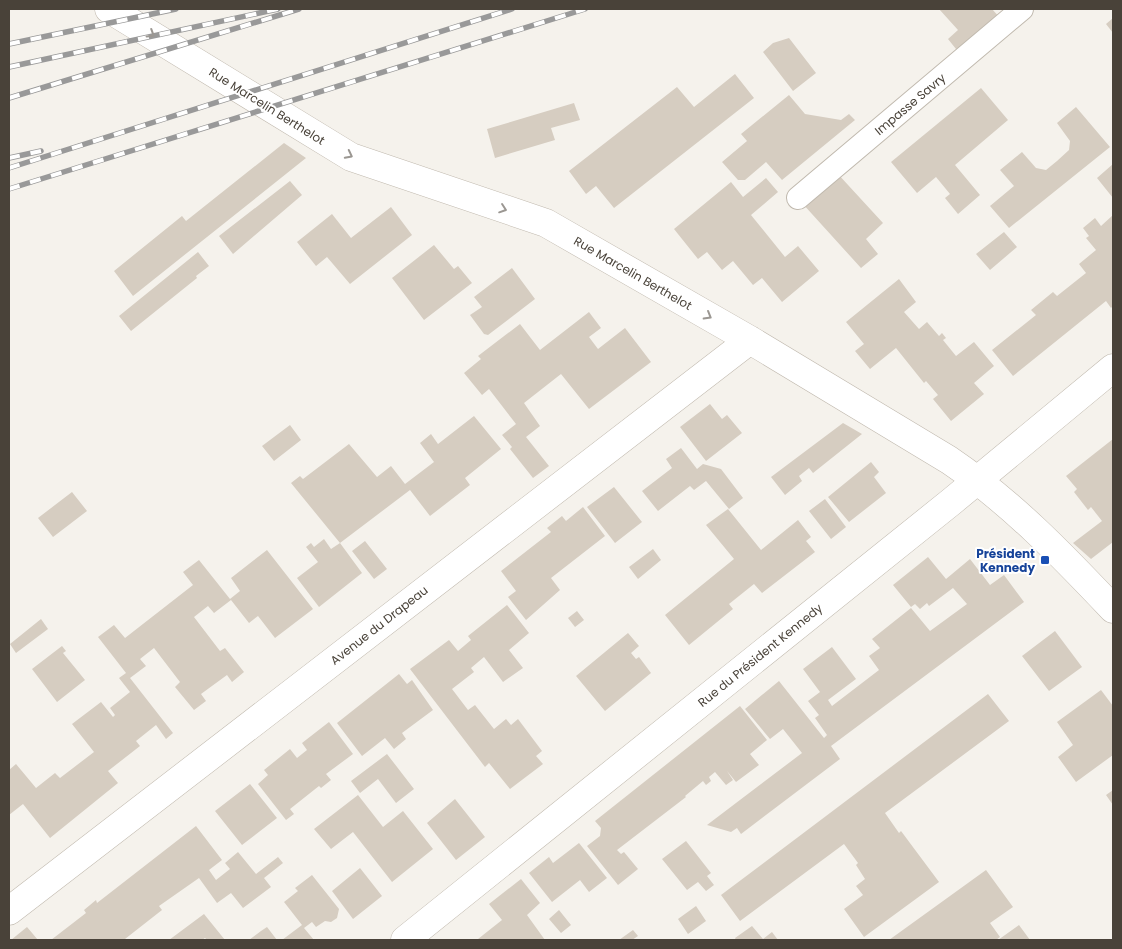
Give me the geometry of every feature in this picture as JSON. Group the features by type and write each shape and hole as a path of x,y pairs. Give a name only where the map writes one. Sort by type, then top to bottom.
{"street":[{"name":"Rue Marcelin Berthelot","path":"109,9 351,157 546,223 750,340 978,479 1069,562 1113,609"},
{"name":"Avenue du Drapeau","path":"9,911 750,340"},
{"name":"Rue du Président Kennedy","path":"405,940 978,479 1113,368"}],"lane":[{"name":"Impasse Savry","path":"798,198 1022,9"}],"building":[{"path":"939,9 992,9 1001,19 960,54 948,39 958,30"},
{"path":"1113,18 1113,33 1106,24"},
{"path":"789,38 816,73 793,91 763,52 773,43"},
{"path":"735,74 754,98 614,208 596,186 586,194 569,171 677,87 694,107"},
{"path":"981,88 1008,120 955,165 980,195 958,214 945,198 950,194 936,177 917,193 891,162"},
{"path":"789,95 805,114 841,120 849,114 855,120 782,180 766,162 745,180 738,180 722,162 747,141 741,134"},
{"path":"574,103 580,120 551,128 555,140 495,158 487,129"},
{"path":"1076,107 1110,147 1009,228 990,206 1014,186 1000,170 1022,152 1036,168 1046,170 1057,161 1069,150 1070,141 1057,123"},
{"path":"284,143 306,158 133,296 114,271 182,216 186,221"},
{"path":"1113,164 1113,198 1097,178"},
{"path":"837,173 883,223 866,239 878,254 861,268 802,203"},
{"path":"766,178 778,192 751,215 785,257 798,246 819,271 782,302 762,278 753,285 733,261 722,270 707,252 698,259 674,229 731,182 743,197"},
{"path":"290,181 302,195 233,254 219,236"},
{"path":"391,207 412,235 350,284 327,257 316,266 297,242 332,214 351,238"},
{"path":"1113,215 1113,306 1111,308 1106,301 1013,376 992,350 1036,315 1031,310 1053,292 1057,296 1086,273 1079,264 1096,250 1086,238 1089,236 1083,228 1095,218 1101,226"},
{"path":"1004,232 1017,247 990,270 976,254"},
{"path":"434,245 454,269 458,266 472,283 424,320 392,278"},
{"path":"198,252 209,266 196,276 197,278 131,331 119,316"},
{"path":"512,268 535,299 488,335 484,334 470,315 482,307 474,297"},
{"path":"899,279 916,302 904,312 919,329 927,322 939,336 942,333 946,338 943,340 956,356 974,342 994,366 974,383 984,394 951,421 933,399 938,395 926,381 924,383 896,348 870,369 855,351 864,344 846,322"},
{"path":"589,312 601,328 589,337 598,349 625,328 651,362 589,409 561,374 524,403 540,426 526,437 549,466 533,478 510,449 512,447 502,435 516,424 489,389 482,395 464,373 481,359 478,356 520,324 540,350"},
{"path":"710,404 722,419 727,415 742,433 706,461 680,427"},
{"path":"474,416 501,449 465,478 470,485 430,516 410,490 340,543 291,483 300,476 303,479 349,444 377,477 391,466 405,484 434,462 420,443 431,434 438,444"},
{"path":"843,423 862,434 813,473 809,468 799,476 802,481 785,495 771,477"},
{"path":"290,425 301,440 274,461 262,446"},
{"path":"1113,439 1113,542 1091,559 1073,543 1102,521 1091,507 1088,510 1074,492 1077,489 1066,476"},
{"path":"681,448 697,469 703,464 721,469 743,498 729,509 706,481 694,490 690,486 658,511 642,491 672,468 666,459"},
{"path":"871,462 879,472 874,477 886,493 849,522 828,497"},
{"path":"614,487 642,522 615,543 587,507"},
{"path":"72,492 87,511 53,537 38,518"},
{"path":"825,499 846,527 831,539 809,511"},
{"path":"583,507 605,536 551,578 560,590 526,620 508,597 516,591 501,571 551,532 547,528 562,516 566,521"},
{"path":"728,509 761,550 798,520 811,537 806,541 815,552 762,593 754,584 729,604 733,609 689,645 665,615 734,559 706,525"},
{"path":"324,539 331,549 340,543 362,573 319,607 297,578 318,562 306,547 311,543 314,547"},
{"path":"365,541 387,569 374,579 352,551"},
{"path":"653,549 661,560 638,579 629,567"},
{"path":"267,550 313,609 275,638 258,616 249,623 231,600 214,613 208,606 194,617 220,651 225,648 244,672 232,682 227,675 201,694 206,701 194,710 175,687 180,682 154,648 140,659 146,666 130,678 173,733 166,739 156,725 136,741 140,746 108,771 118,783 50,838 23,804 9,815 9,770 16,764 36,788 55,773 60,778 94,752 72,724 101,702 113,717 115,715 110,708 130,692 119,678 126,673 98,637 114,625 125,638 193,585 183,572 199,560 230,599 240,591 231,578"},
{"path":"928,557 946,579 970,559 990,585 1004,575 1024,602 831,746 840,759 741,834 737,828 731,832 707,825 802,753 783,729 770,739 745,709 779,681 824,738 827,735 815,718 819,715 808,701 820,692 803,669 832,647 856,679 828,700 832,706 879,670 869,656 880,648 872,639 911,608 930,631 967,604 953,588 929,606 927,603 920,609 915,604 911,607 893,585"},
{"path":"507,605 529,633 509,650 523,668 503,682 484,657 471,668 474,672 452,689 468,710 475,705 494,729 506,719 511,725 518,719 542,751 536,756 543,764 510,789 489,763 485,767 410,669 449,640 458,651 471,640 468,636"},
{"path":"577,611 584,620 575,627 568,618"},
{"path":"41,619 48,629 16,653 10,644"},
{"path":"1055,631 1082,667 1049,691 1022,656"},
{"path":"628,633 639,646 631,653 636,659 639,657 651,673 605,711 576,676"},
{"path":"62,646 66,651 63,653 85,680 57,702 32,669"},
{"path":"399,674 407,684 412,680 433,710 402,733 406,739 394,749 385,738 362,756 337,723"},
{"path":"1101,690 1113,706 1113,755 1076,782 1058,757 1073,745 1057,722"},
{"path":"988,694 1009,721 885,813 899,833 901,831 939,882 864,937 844,909 863,895 856,886 865,879 856,865 858,863 844,844 740,921 721,895"},
{"path":"740,706 767,740 750,754 759,765 736,782 727,771 733,780 726,785 715,772 709,777 711,781 706,785 703,781 686,797 617,850 621,854 624,852 638,869 618,885 587,846 600,836 601,828 595,821"},
{"path":"329,722 353,754 326,774 331,780 321,788 319,786 290,809 294,814 286,820 258,784 268,775 264,770 290,749 297,758 307,750 302,743"},
{"path":"387,754 414,789 396,803 378,779 360,793 351,781"},
{"path":"250,784 277,818 242,845 215,811"},
{"path":"1113,790 1113,805 1106,795"},
{"path":"358,795 383,827 403,811 433,849 392,882 353,832 331,849 314,829"},
{"path":"455,799 485,837 456,860 427,823"},
{"path":"196,826 222,860 209,870 216,880 230,869 225,863 238,852 256,874 278,857 283,863 264,878 271,887 243,908 231,893 217,903 199,878 159,906 162,910 126,940 51,940 86,913 84,910 96,900 97,903"},
{"path":"686,841 711,873 707,876 714,885 706,891 698,882 687,890 662,859"},
{"path":"579,843 607,878 589,892 580,880 552,902 529,873 549,857 553,863"},
{"path":"360,868 382,896 353,919 332,891"},
{"path":"986,870 1013,907 990,923 1000,937 996,940 889,940"},
{"path":"312,875 339,909 337,918 331,922 325,921 316,927 312,922 304,928 314,940 282,940 302,925 284,902 298,891 295,888"},
{"path":"521,879 540,903 527,915 545,940 479,940 502,920 489,904"},
{"path":"696,906 706,921 688,934 678,919"},
{"path":"559,910 571,925 561,933 549,919"},
{"path":"204,914 225,940 207,940 205,938 202,940 169,940"},
{"path":"1019,925 1030,940 998,940"},
{"path":"752,926 763,939 772,932 778,940 736,940 735,938"},
{"path":"27,927 38,940 11,940"},
{"path":"267,927 277,940 249,940 261,931"},
{"path":"633,930 638,936 632,940 619,940"}],"railway":[{"path":"9,44 176,9"},
{"path":"9,67 278,9"},
{"path":"9,98 299,9"},
{"path":"9,168 512,9"},
{"path":"9,189 585,9"},
{"path":"9,158 41,151"}],"place":[{"name":"Président Kennedy","path":"1045,560"}]}
